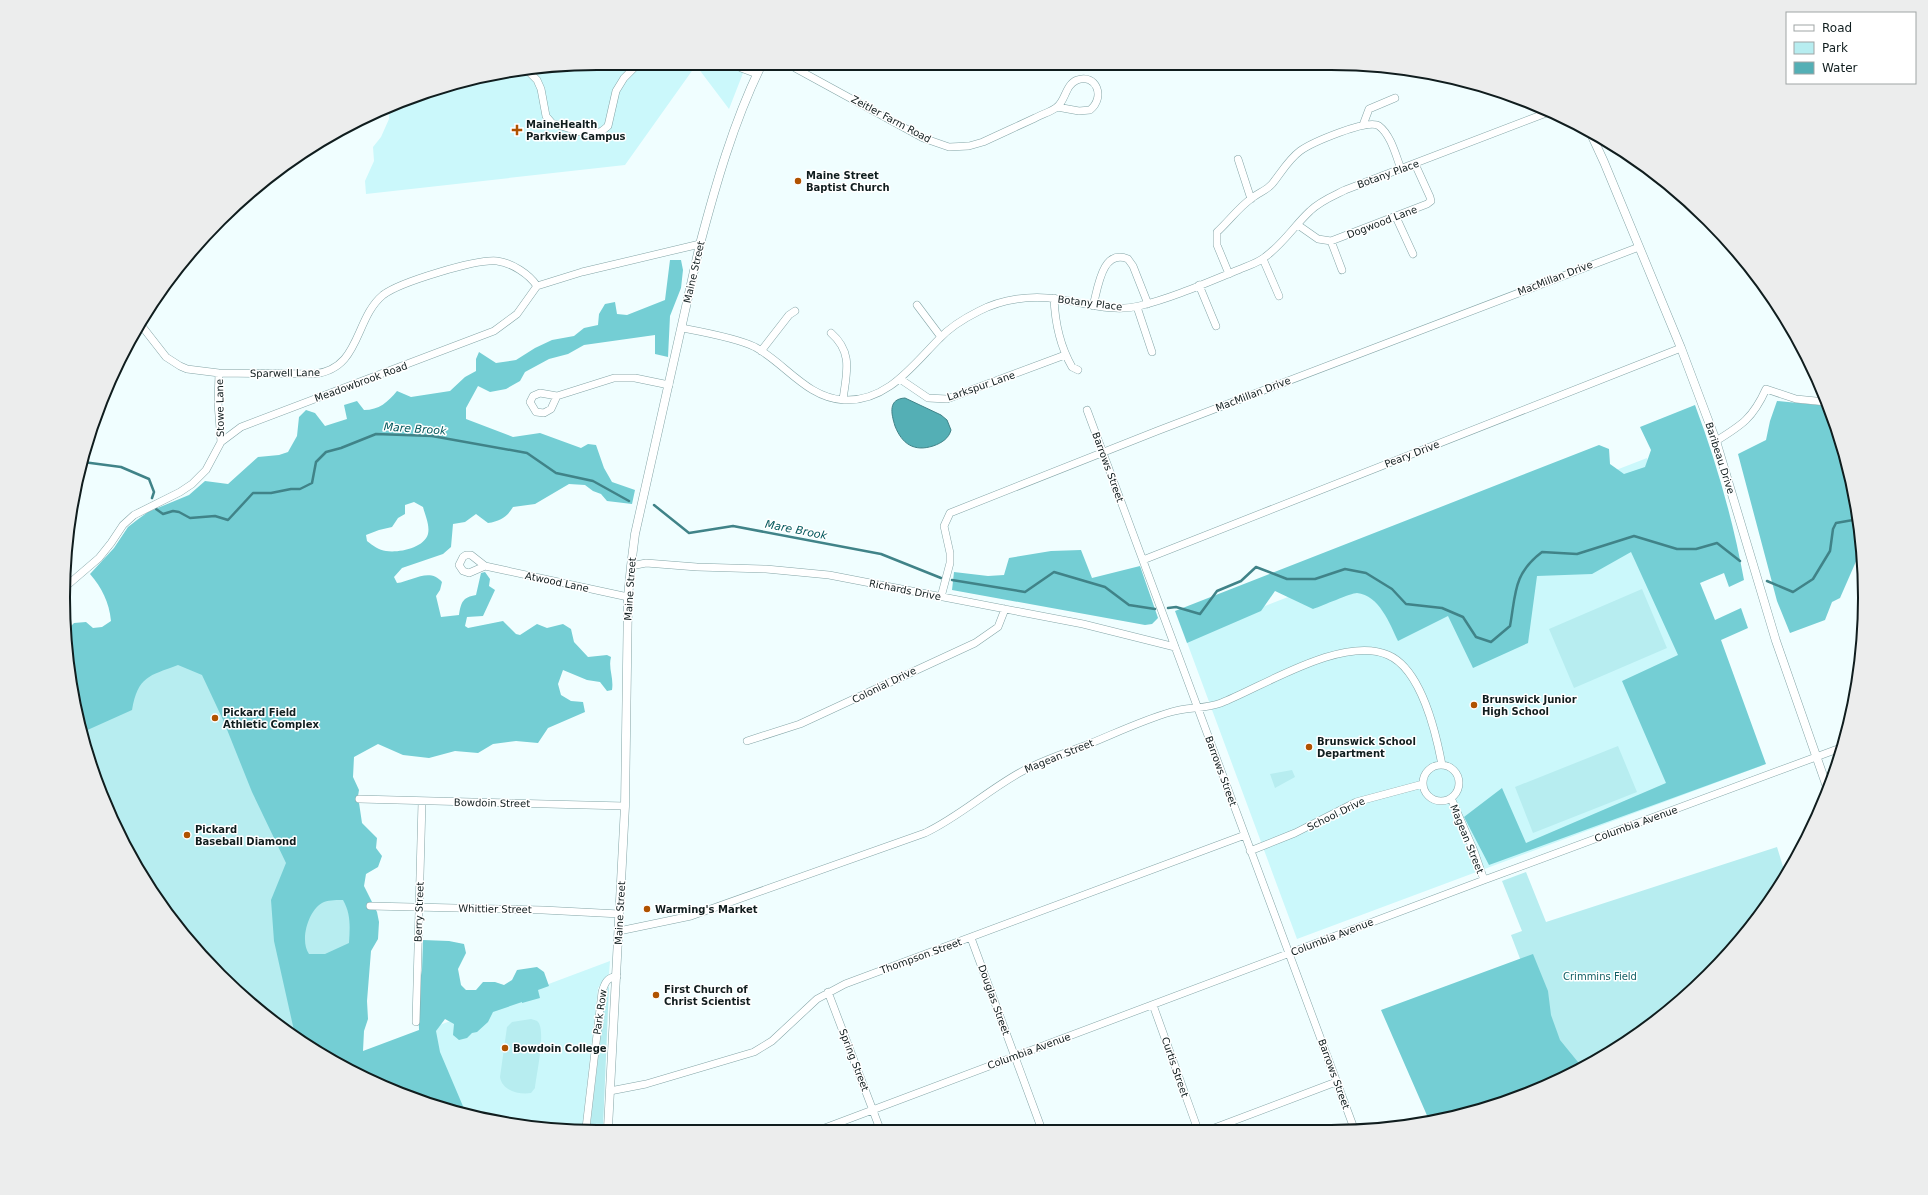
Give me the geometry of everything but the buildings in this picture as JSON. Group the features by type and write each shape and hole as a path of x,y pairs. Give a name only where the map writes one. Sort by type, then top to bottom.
{"street":[{"path":"532,75 537,80 541,89 546,116 552,123 580,132 594,133 602,131 608,126 616,92 624,78 632,70"},
{"name":"Zeitler Farm Road","path":"799,70 923,138 949,147 969,146 983,142 1057,107"},
{"name":"Maine Street","path":"608,1125 625,806 628,597 635,534 700,244 726,153 758,71"},
{"path":"1077,80 1089,80 1095,85 1098,91 1098,99 1090,110 1079,111 1057,107 1071,84 1077,80"},
{"path":"1363,124 1370,110 1395,98"},
{"name":"Botany Place","path":"682,328 743,342 761,351 817,393 843,400 868,397 885,390 900,379 941,337 964,319 996,304 1032,298 1054,298 1093,306 1112,308 1137,307 1148,304 1229,274 1263,259 1281,244 1321,202 1345,190 1401,170 1542,115"},
{"path":"1229,274 1217,245 1217,232 1251,199 1271,185 1300,151 1363,124 1379,126 1387,134 1401,170"},
{"name":"Baribeau Drive","path":"1594,141 1681,348 1716,441 1774,634 1825,780"},
{"path":"1238,159 1251,199"},
{"name":"Dogwood Lane","path":"1331,241 1396,217 1431,201 1415,164"},
{"path":"1396,217 1413,254"},
{"path":"1298,225 1318,239 1331,241 1342,270"},
{"path":"538,286 582,272 700,244"},
{"name":"MacMillan Drive","path":"941,597 950,563 950,553 944,526 950,513 1102,452 1639,246"},
{"path":"1093,306 1104,268 1109,260 1116,256 1128,259 1133,266 1148,304"},
{"path":"1263,259 1280,296"},
{"name":"Sparwell Lane","path":"144,329 173,362 187,369 219,373 314,374 329,371 341,363 351,351 373,306 394,288 439,273 479,263 499,262 525,274 538,286"},
{"path":"1199,285 1216,326"},
{"name":"Meadowbrook Road","path":"70,582 99,558 123,525 134,515 180,492 192,484 206,470 220,442 241,427 494,331 517,314 538,286"},
{"path":"1054,298 1059,336 1065,355 1072,367 1078,370"},
{"path":"917,305 941,337"},
{"path":"1137,307 1152,352"},
{"path":"761,351 789,315 795,311"},
{"path":"831,333 842,343 846,357 843,400"},
{"name":"Peary Drive","path":"1143,560 1681,348"},
{"name":"Larkspur Lane","path":"900,379 928,398 947,399 1065,355"},
{"name":"Stowe Lane","path":"219,373 218,403 220,442"},
{"path":"557,396 605,380 623,377 669,385"},
{"path":"1716,441 1737,429 1748,420 1761,401 1766,389 1782,396 1820,401"},
{"name":"Barrows Street","path":"1087,410 1352,1124"},
{"name":"Richards Drive","path":"631,566 646,564 808,572 1123,633 1175,647"},
{"name":"Atwood Lane","path":"485,566 628,597"},
{"name":"Colonial Drive","path":"747,741 800,724 975,643 998,627 1005,609"},
{"name":"Magean Street","path":"619,931 690,916 925,833 950,820 997,786 1034,766 1169,713 1221,703 1302,666 1334,655 1360,650 1381,652 1401,663 1412,676 1433,725 1442,765 1453,770 1458,778 1458,788 1451,798 1444,801 1432,799 1425,792 1423,784"},
{"name":"Columbia Avenue","path":"832,1125 1154,1005 1289,952 1835,750"},
{"path":"1423,784 1424,777 1429,770 1442,765"},
{"name":"School Drive","path":"1250,851 1295,833 1356,802 1423,784"},
{"name":"Magean Street","path":"1451,798 1474,851 1484,880"},
{"name":"Bowdoin Street","path":"359,799 422,802 625,806"},
{"name":"Berry Street","path":"416,1022 422,802"},
{"name":"Thompson Street","path":"610,1091 646,1084 754,1052 772,1041 810,1005 828,992 845,984 1245,835"},
{"name":"Whittier Street","path":"370,906 543,910 620,914"},
{"name":"Douglas Street","path":"971,938 1040,1125"},
{"name":"Park Row","path":"586,1125 602,992 604,983 609,977 617,976"},
{"name":"Spring Street","path":"828,992 878,1125"},
{"name":"Curtis Street","path":"1154,1005 1196,1125"},
{"path":"1222,1125 1336,1082"}],"shaded area":[{"name":"MaineHealth Parkview Campus","path":"693,70 625,165 366,194 365,181 374,161 373,147 381,137 389,119 389,114 428,98 461,88 495,80 529,75 563,71"},
{"path":"700,70 744,70 729,109"},
{"path":"670,260 681,260 683,270 681,288 670,316 668,357 655,354 655,335 584,345 568,354 549,359 525,372 520,381 506,389 490,392 478,386 466,408 466,419 513,437 540,433 581,448 588,444 596,445 604,468 612,482 635,490 632,504 607,501 601,494 593,491 585,485 569,484 535,504 513,507 506,516 496,521 488,523 476,514 465,522 453,524 451,547 443,554 402,568 394,577 397,583 426,575 437,578 442,582 440,590 436,596 441,617 459,615 463,601 468,597 476,595 481,573 485,572 490,579 489,586 495,590 483,616 467,617 465,626 468,628 503,621 516,634 520,635 537,624 547,628 563,624 571,629 574,642 588,657 607,655 611,657 610,665 612,690 607,691 600,682 587,680 563,670 558,684 561,695 571,701 583,702 585,712 548,728 538,743 516,741 493,744 478,753 455,751 429,758 403,755 378,744 354,757 353,777 359,790 358,796 362,823 377,838 376,848 382,856 378,867 366,874 364,886 377,912 379,922 378,939 371,951 367,1001 368,1019 364,1031 363,1051 419,1030 418,991 422,970 423,940 449,941 464,944 466,953 458,969 461,985 466,990 476,990 483,982 495,982 504,985 512,980 517,970 537,967 544,972 549,986 538,990 540,998 522,1002 493,1012 488,1022 477,1032 472,1033 467,1038 459,1040 453,1035 454,1024 445,1019 436,1031 440,1052 464,1108 428,1097 364,1071 294,1029 274,941 271,900 286,863 252,792 224,722 202,675 178,665 152,675 146,679 138,690 132,710 87,730 80,700 71,626 74,623 86,622 93,628 102,627 111,621 109,608 104,596 90,574 114,548 128,527 148,512 189,495 205,481 228,484 258,457 279,455 288,452 297,436 299,417 306,410 315,413 325,426 347,419 344,405 357,401 364,410 369,410 383,405 397,391 411,397 450,391 465,377 476,371 476,359 479,352 496,363 516,360 535,348 552,340 574,336 584,328 598,325 599,314 605,304 615,302 617,314 627,315 665,300","holes":["414,502 423,507 428,524 428,534 422,543 404,550 391,551 378,549 367,541 366,535 392,527 398,518 405,514 405,505","331,900 343,900 346,905 350,926 349,943 325,954 309,954 306,948 305,933 310,917 314,911 319,905"]},
{"path":"1777,401 1822,405 1840,461 1848,495 1857,560 1840,598 1832,602 1825,620 1790,633 1777,601 1738,454 1766,440 1770,421"},
{"path":"1695,405 1723,491 1735,535 1744,580 1729,587 1724,573 1700,583 1715,620 1741,608 1748,628 1721,640 1766,764 1489,865 1464,817 1502,788 1526,843 1666,783 1622,681 1678,655 1631,552 1592,574 1537,576 1528,643 1473,668 1448,616 1398,641 1383,611 1378,605 1365,595 1357,593 1313,609 1275,591 1261,611 1187,643 1175,611 1599,445 1609,449 1610,464 1624,474 1645,467 1651,450 1640,427"},
{"name":"Brunswick Junior High School","path":"1647,458 1761,766 1297,939 1185,637"},
{"path":"1081,550 1092,578 1140,566 1158,618 1152,624 1145,625 952,590 954,572 988,576 1004,575 1009,558 1051,551"},
{"path":"1533,954 1548,991 1551,1015 1560,1040 1579,1063 1532,1085 1500,1097 1467,1107 1427,1116 1381,1010"},
{"name":"Bowdoin College","path":"610,961 609,974 598,988 582,1125 529,1120 495,1115 461,1107 429,1029"}],"green space":[{"name":"Pickard Field Athletic Complex","path":"341,448 354,1059 370,1073 304,1036 276,1016 225,970 179,919 159,891 141,861 124,831 110,799 88,734 80,700 75,662"},
{"path":"1642,589 1667,648 1574,688 1549,629"},
{"path":"1618,746 1637,792 1533,833 1515,787"},
{"path":"1292,770 1295,777 1275,788 1270,774"},
{"name":"Crimmins Field","path":"1777,847 1783,867 1769,891 1749,919 1727,945 1678,994 1652,1016 1624,1036 1563,1071 1511,935 1522,931 1502,881 1526,872 1546,922"},
{"path":"609,986 603,1125 590,1125 606,992"},
{"path":"531,1019 537,1021 540,1025 541,1033 535,1088 531,1093 517,1093 504,1086 500,1077 507,1027 512,1022"}],"water":[{"path":"905,398 941,415 947,420 951,430 945,440 933,446 920,448 910,445 901,438 892,416 892,408 896,401"}],"waterway":[{"name":"Mare Brook","path":"156,509 163,514 173,511 179,512 190,518 215,516 228,520 253,493 271,493 291,489 300,489 312,483 316,462 326,452 341,448 376,434 432,436 527,453 556,473 593,481 629,501"},
{"name":"Mare Brook","path":"88,463 121,467 149,479 154,492 152,498"},
{"name":"Mare Brook","path":"654,505 689,533 733,526 881,554 941,578"},
{"name":"Mare Brook","path":"1767,581 1793,592 1813,579 1830,551 1833,529 1836,523 1852,520"},
{"name":"Mare Brook","path":"1168,608 1176,607 1200,614 1217,591 1241,581 1256,567 1287,579 1315,579 1345,569 1366,573 1392,589 1406,604 1442,608 1463,617 1476,637 1491,642 1510,626 1517,585 1526,568 1542,552 1577,554 1634,536 1677,549 1696,549 1717,543 1740,561"},
{"name":"Mare Brook","path":"952,580 1025,592 1054,572 1105,587 1129,605 1155,609"}],"place":[{"name":"MaineHealth Parkview Campus","path":"517,130"},
{"name":"Maine Street Baptist Church","path":"798,181"},
{"name":"Brunswick Junior High School","path":"1474,705"},
{"name":"Pickard Field Athletic Complex","path":"215,718"},
{"name":"Brunswick School Department","path":"1309,747"},
{"name":"Pickard Baseball Diamond","path":"187,835"},
{"name":"Warming's Market","path":"647,909"},
{"name":"First Church of Christ Scientist","path":"656,995"},
{"name":"Bowdoin College","path":"505,1048"}]}
